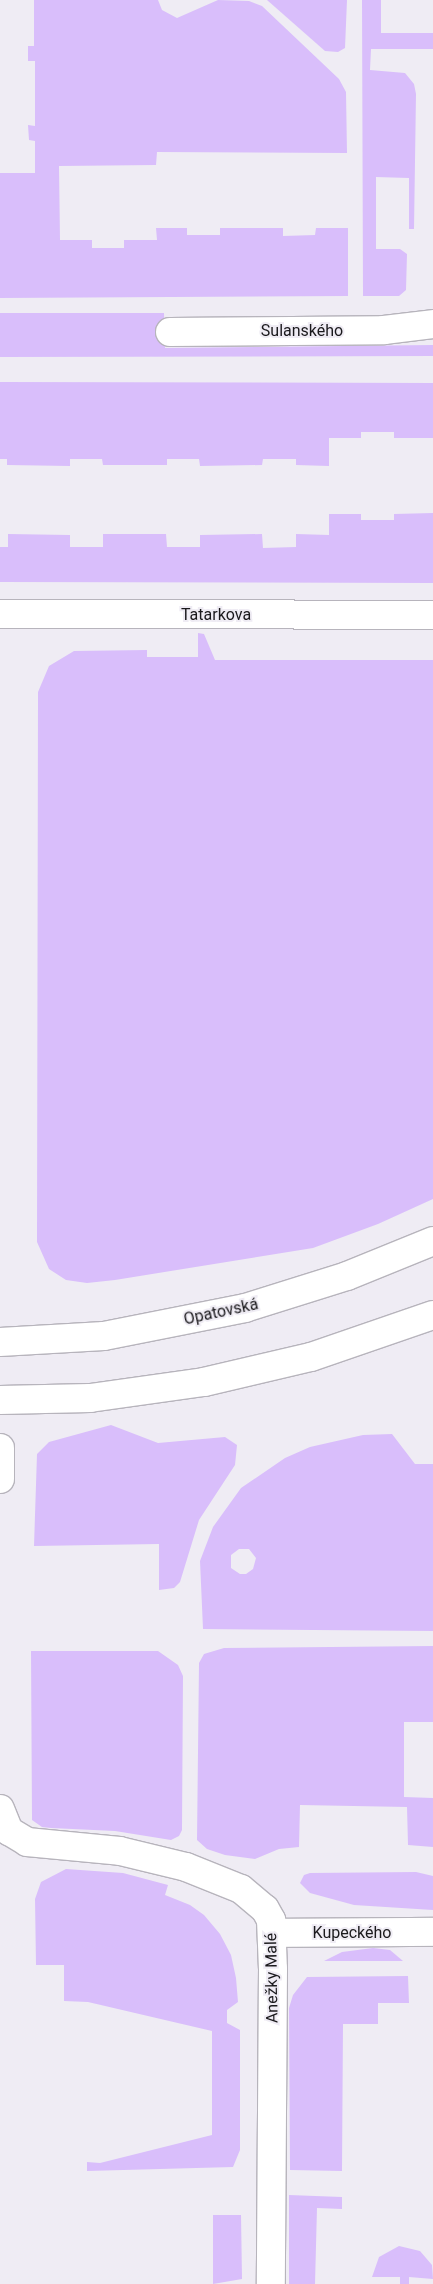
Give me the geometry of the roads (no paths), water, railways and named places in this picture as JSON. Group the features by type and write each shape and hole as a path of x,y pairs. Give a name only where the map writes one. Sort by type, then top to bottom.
{"street":[{"name":"Sulanského","path":"170,332 384,330 433,324"},
{"name":"Tatarkova","path":"0,614 433,615"},
{"name":"Opatovská","path":"0,1342 104,1336 244,1308 347,1276 433,1241"},
{"path":"0,1400 90,1398 204,1382 311,1357 433,1314"},
{"path":"0,1448 0,1480"},
{"name":"Anežky Malé","path":"0,1809 9,1831 27,1842 152,1858 223,1880 241,1890 265,1909 272,1933 271,2284"},
{"name":"Kupeckého","path":"272,1933 433,1932"}]}
